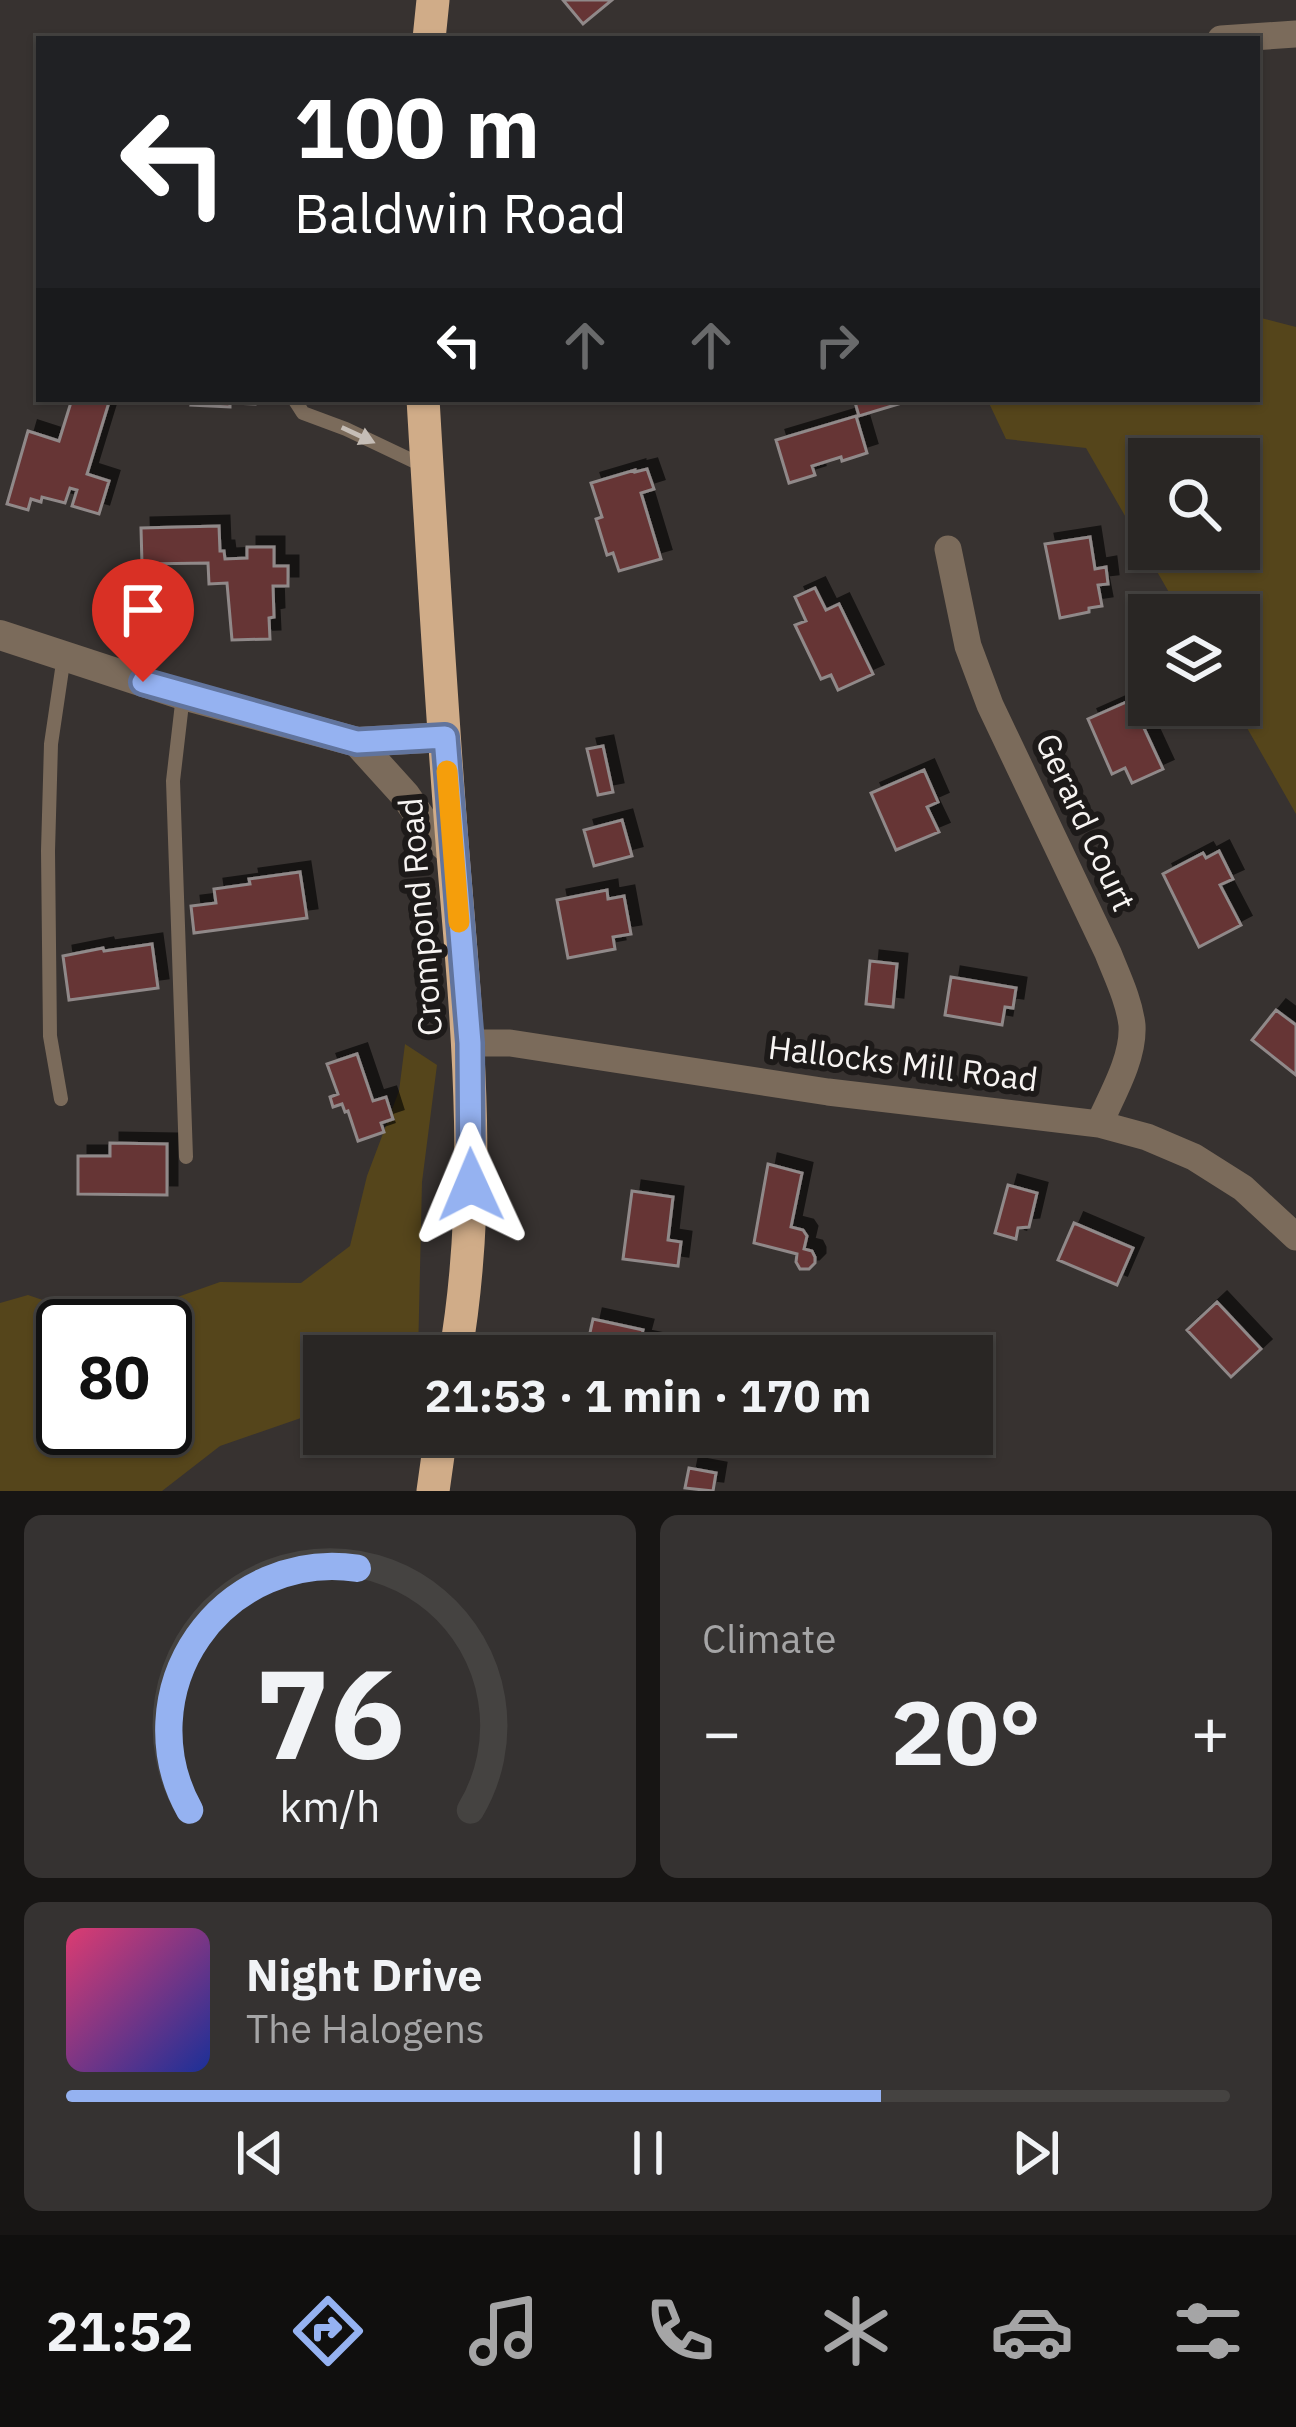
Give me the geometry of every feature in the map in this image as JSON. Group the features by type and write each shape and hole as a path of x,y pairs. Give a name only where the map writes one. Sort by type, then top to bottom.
{"highway":[{"path":"428,36 433,0"},
{"name":"Crompond Road","path":"424,402 470,1043 471,1185 458,1335"},
{"path":"433,1491 438,1455"}],"street":[{"path":"1260,36 1296,34"},
{"name":"Gerard Court","path":"948,549 968,646 990,705 1123,992 1132,1027 1129,1053 1100,1124"},
{"path":"0,635 183,695 357,742 445,737"},
{"path":"357,742 430,833 453,853"},
{"name":"Hallocks Mill Road","path":"470,1043 510,1043 828,1092 1100,1124 1194,1157 1243,1188 1296,1237"}],"lane":[{"path":"296,402 303,413 428,468"},
{"path":"61,1100 50,1036 48,851 51,744 64,656"},
{"path":"183,695 173,782 186,1157"}],"shaded area":[{"path":"1260,318 1296,327 1296,814 1246,726 1260,726 1260,594 1170,594 1156,570 1260,570 1260,438 1128,438 1128,521 1086,448 1006,439 988,402 1260,402"},
{"path":"405,1044 437,1065 422,1182 418,1335 303,1335 303,1417 220,1446 162,1491 0,1491 0,1303 28,1295 40,1299 36,1299 36,1455 192,1455 192,1299 172,1299 220,1282 301,1283 350,1246 367,1176 399,1091"}],"building":[{"path":"563,0 612,0 583,24"},
{"path":"71,402 109,402 87,474 109,481 99,514 72,506 77,490 70,488 65,503 42,497 41,502 31,499 28,510 7,504 28,431 59,441"},
{"path":"192,402 255,402 230,403 230,407"},
{"path":"855,402 902,402 902,403 859,416"},
{"path":"856,416 867,453 812,466 815,475 789,483 776,440"},
{"path":"647,469 654,489 641,493 661,559 619,571 613,553 607,555 591,483"},
{"path":"219,526 225,559 247,558 247,547 274,547 274,566 288,566 288,586 273,586 270,639 232,640 227,583 209,584 208,563 142,564 141,528"},
{"path":"1090,537 1095,569 1106,567 1108,584 1098,585 1102,606 1060,618 1045,544"},
{"path":"815,588 826,610 839,604 873,674 838,690 831,675 821,679 795,625 806,621 795,597"},
{"path":"1128,701 1128,726 1143,726 1163,769 1132,783 1125,768 1112,774 1088,719"},
{"path":"603,746 613,792 598,795 587,749"},
{"path":"924,770 938,802 927,807 939,832 896,850 871,793"},
{"path":"622,820 632,856 594,866 584,830"},
{"path":"1219,851 1233,879 1220,885 1241,925 1199,947 1163,874 1203,853 1206,858"},
{"path":"300,872 307,918 194,933 191,906 216,903 214,889"},
{"path":"607,890 608,899 624,896 631,934 613,937 615,949 568,958 557,900"},
{"path":"152,944 158,988 69,1000 63,956"},
{"path":"870,961 897,964 893,1007 866,1004"},
{"path":"951,977 1016,988 1013,1008 1005,1007 1002,1025 945,1015"},
{"path":"1276,1010 1296,1025 1296,1075 1252,1040"},
{"path":"357,1054 373,1101 386,1097 393,1119 381,1123 384,1132 358,1141 348,1111 342,1104 333,1107 330,1097 338,1094 327,1064"},
{"path":"110,1143 167,1144 167,1195 78,1194 78,1156 110,1156"},
{"path":"768,1164 802,1173 791,1227 807,1236 804,1249 815,1257 809,1269 800,1269 797,1254 754,1243"},
{"path":"1008,1185 1037,1193 1029,1227 1018,1228 1016,1239 995,1233"},
{"path":"632,1191 673,1197 668,1240 681,1242 678,1266 623,1259"},
{"path":"1074,1223 1133,1248 1117,1285 1058,1260"},
{"path":"1217,1302 1261,1349 1231,1377 1187,1330"},
{"path":"593,1319 643,1330 642,1335 590,1335"},
{"path":"689,1468 716,1473 713,1491 685,1488"}],"slow traffic":[{"path":"447,771 459,922"}],"route":[{"path":"143,682 357,742 445,737 470,1043 471,1185"}]}
